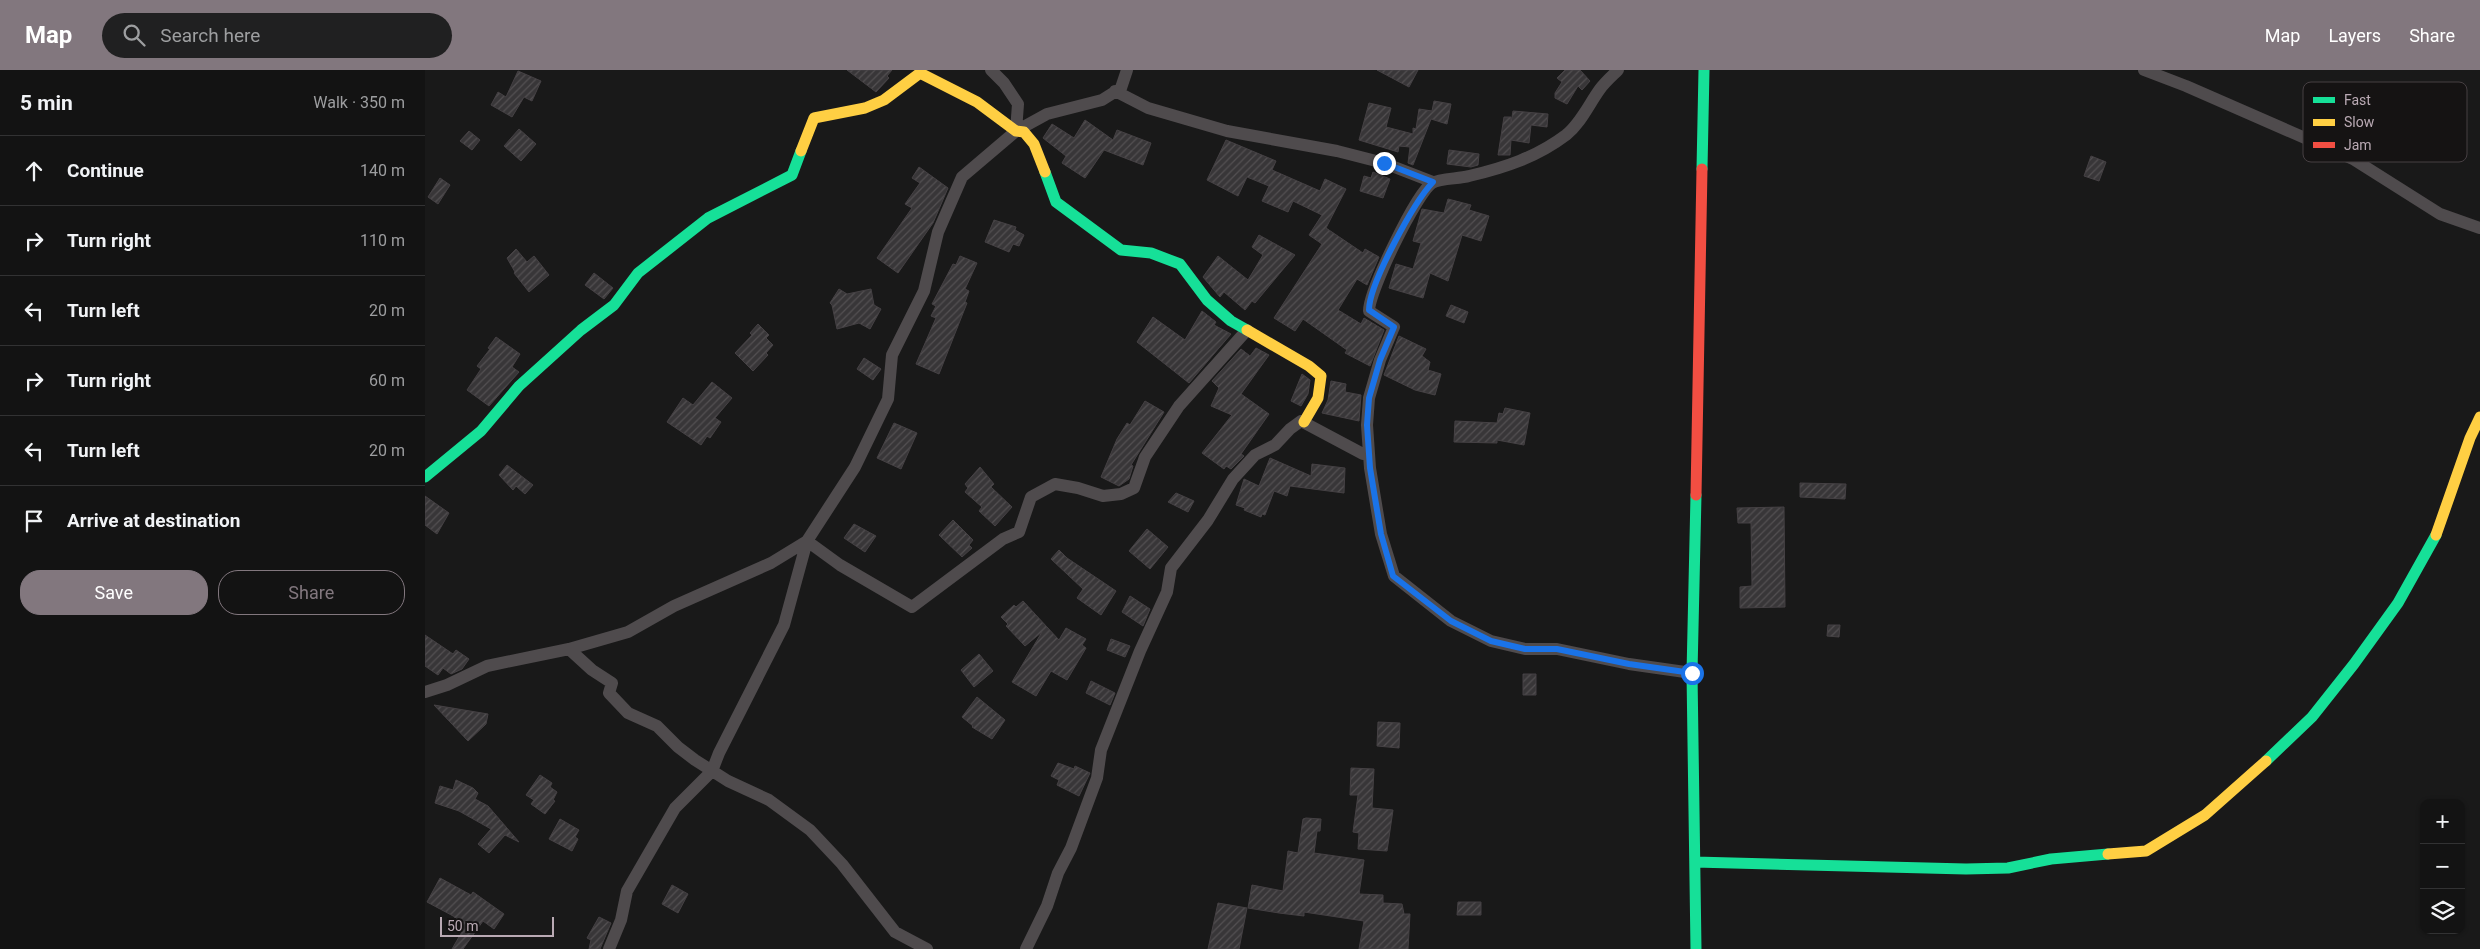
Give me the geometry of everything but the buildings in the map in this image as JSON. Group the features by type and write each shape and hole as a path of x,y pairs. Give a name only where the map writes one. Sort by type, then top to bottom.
{"street":[{"path":"991,70 1018,104 1016,131"},
{"path":"609,949 621,920 627,890 675,808 712,771 784,625 807,541 855,467 888,399 892,355 924,290 938,232 962,177 1016,131 1047,114 1102,100 1121,88 1127,70"},
{"path":"1115,91 1147,108 1209,126 1280,142 1337,151 1384,163 1433,182 1502,169 1524,160 1567,134 1618,70"},
{"path":"1696,949 1692,673 1704,70"},
{"path":"2144,70 2186,86 2303,137"},
{"path":"425,477 481,431 519,386 581,330 614,305 638,273 708,218 793,175 814,118 865,108 884,100 920,73 977,102 1016,131 1024,132 1034,144 1056,202 1121,250 1151,253 1180,264 1207,300 1231,321 1309,366 1321,376 1318,398 1304,422"},
{"path":"2358,162 2440,214 2480,228"},
{"path":"1433,182 1421,194 1390,253 1369,301 1369,310 1394,327 1380,360 1369,398 1367,425 1369,454 1381,534 1393,576 1451,621 1491,641 1525,649 1557,649 1629,664 1692,673"},
{"path":"807,541 840,565 912,607 1003,539 1019,532 1031,497 1055,484 1078,488 1103,496 1121,494 1134,488 1145,457 1179,406 1247,330"},
{"path":"1695,862 1966,869 2008,868 2051,859 2146,851 2205,815 2253,773 2311,717 2354,664 2399,603 2438,532 2470,438 2480,417"},
{"path":"1026,949 1047,906 1058,873 1071,848 1097,778 1101,750 1140,651 1167,592 1171,568 1208,520 1233,480 1255,454 1275,445 1289,429 1301,421 1363,454 1369,454"},
{"path":"425,692 447,686 487,666 569,649 628,632 674,606 771,563 807,541"},
{"path":"569,649 592,670 612,683 609,693 628,713 657,726 678,747 712,771 769,800 810,830 842,864 895,932 927,949"}],"traffic: fast":[{"path":"1702,169 1704,70"},
{"path":"425,477 481,431 519,386 581,330 614,305 638,273 708,218 792,175 801,151"},
{"path":"1045,172 1056,202 1121,250 1151,253 1180,264 1207,300 1231,321 1247,330"},
{"path":"1696,495 1692,673 1696,949"},
{"path":"2266,761 2312,717 2354,664 2398,603 2436,535"},
{"path":"1695,862 1966,869 2008,868 2051,859 2108,854"}],"traffic: slow":[{"path":"801,151 814,118 865,108 884,100 920,73 977,102 1016,131 1024,132 1034,144 1045,172"},
{"path":"1247,330 1309,366 1321,376 1318,398 1304,422"},
{"path":"2436,535 2470,438 2480,417"},
{"path":"2108,854 2146,851 2205,815 2266,761"}],"traffic: jam":[{"path":"1696,495 1702,169"}],"route":[{"path":"1384,163 1433,182 1421,194 1390,253 1369,301 1369,310 1394,327 1380,360 1369,398 1367,425 1370,468 1381,534 1393,576 1419,594 1451,621 1491,641 1525,649 1557,649 1629,664 1692,673"}]}
